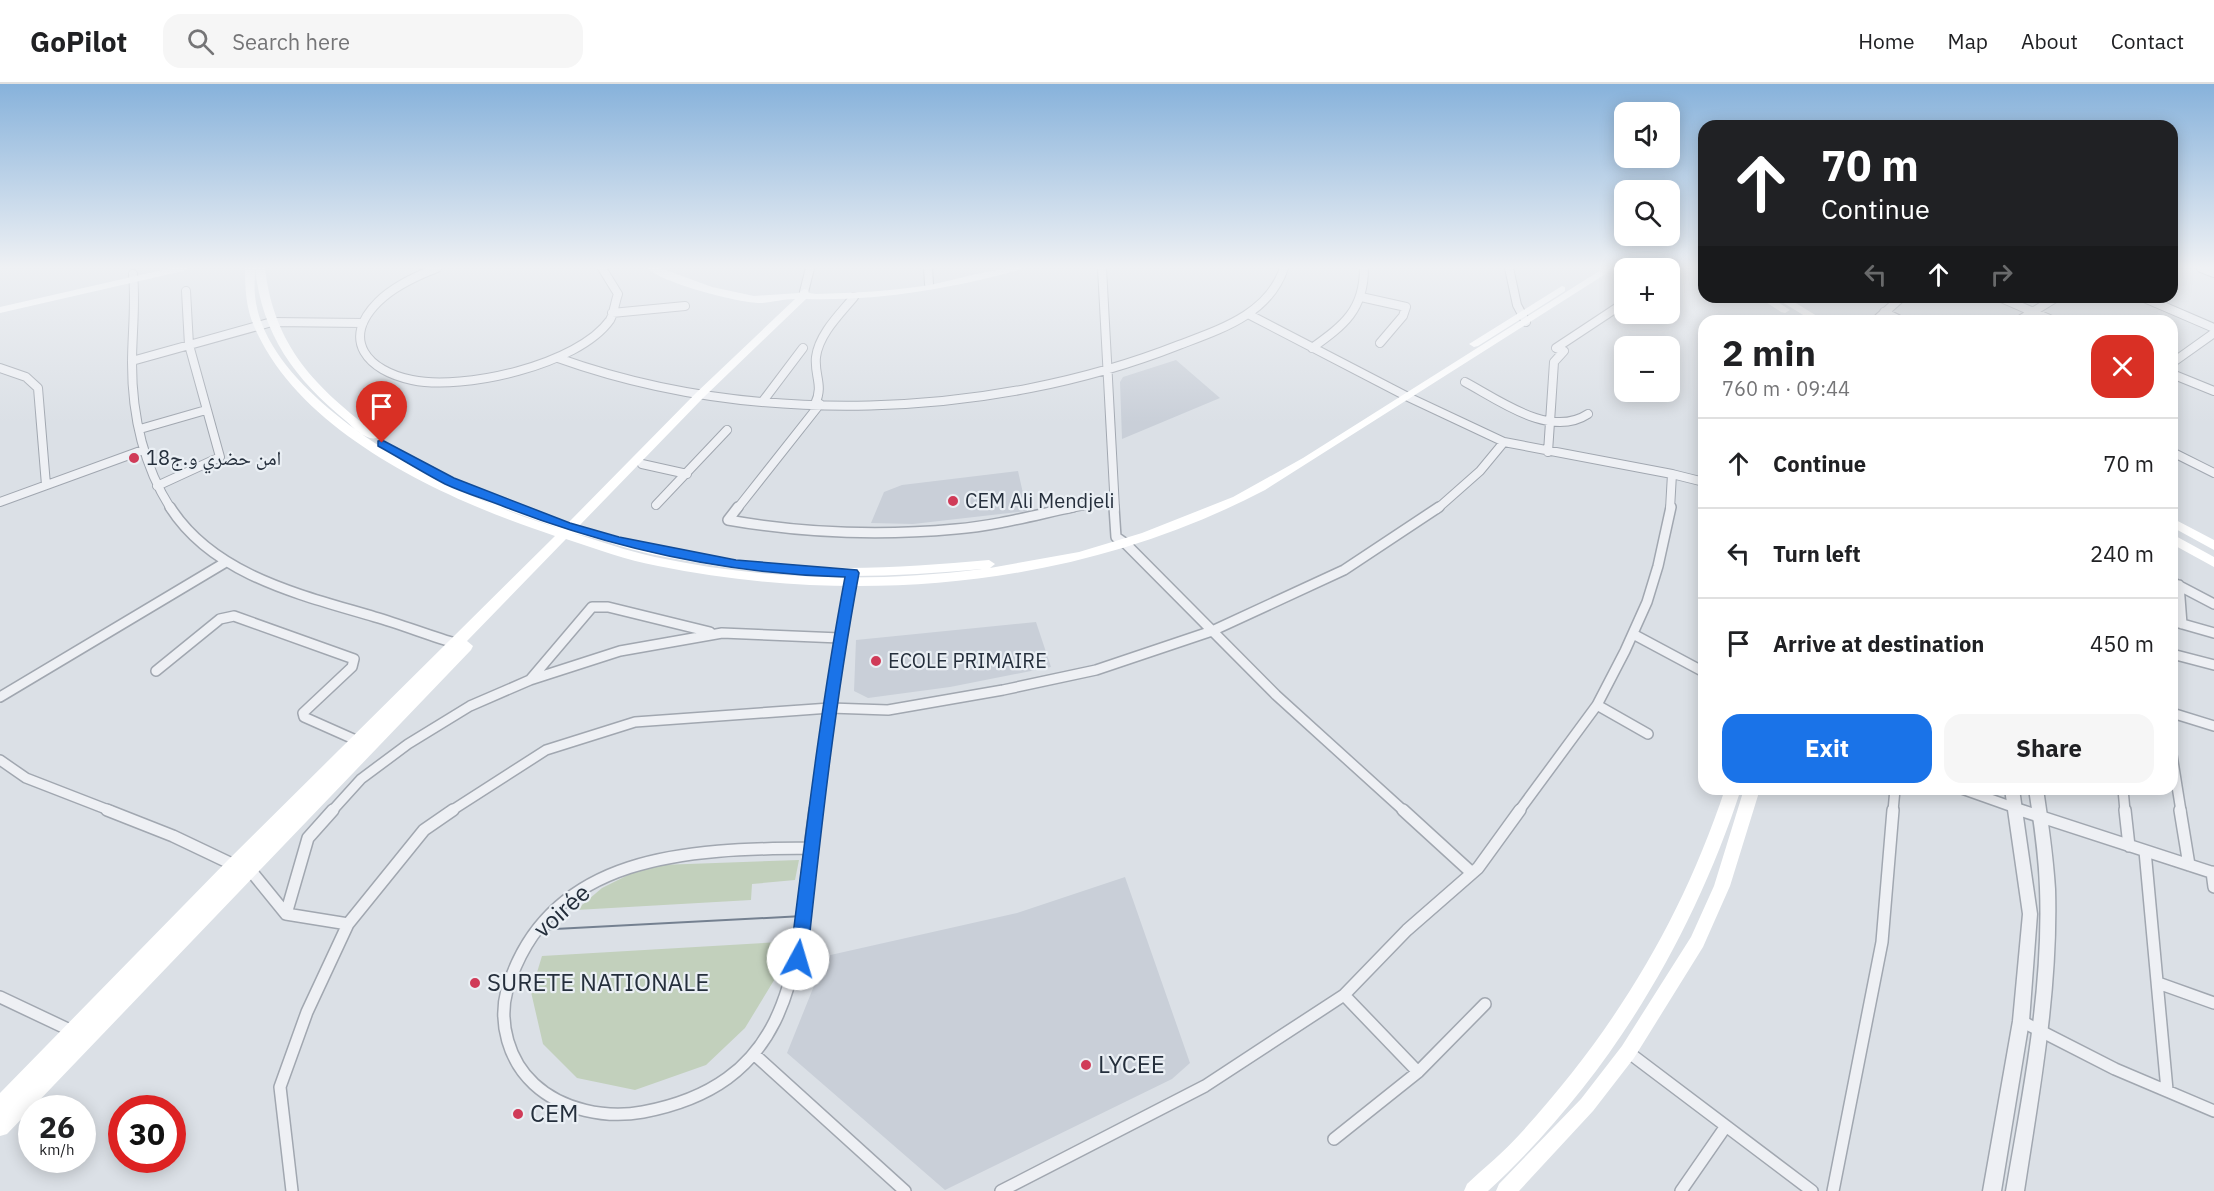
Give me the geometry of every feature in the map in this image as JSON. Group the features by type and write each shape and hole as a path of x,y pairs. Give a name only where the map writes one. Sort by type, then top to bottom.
{"main road":[{"path":"257,320 281,365 307,395 342,426 407,470 462,497 499,513 570,532 736,565 851,578 976,565 1121,541 1246,485 1402,394 1523,320"},
{"path":"0,1127 251,871 461,645 570,532 704,395 764,340 767,333 780,320"},
{"path":"272,322 287,354 313,387 382,443 450,481 570,532"},
{"path":"570,532 642,464 704,395"},
{"path":"2178,525 2214,546"},
{"path":"2178,542 2214,563"},
{"path":"0,1106 358,741 461,645"},
{"path":"1506,1191 1587,1105 1628,1052 1697,942 1722,886 1750,795"},
{"path":"1474,1191 1532,1136 1604,1043 1653,972 1690,902 1731,797 1746,811"}],"street":[{"path":"133,320 132,361 142,450 164,501 201,546 226,562 292,591 461,645"},
{"path":"157,486 220,457 189,345 188,320"},
{"path":"365,320 360,332 362,349 372,364 392,375 420,382 454,383 490,380 526,371 558,358 586,341 608,320"},
{"path":"836,320 823,337 816,367 820,376 821,393 817,404 728,520 756,525 872,533 958,529 1113,500"},
{"path":"1104,320 1113,500 1121,541 1276,695 1472,873"},
{"path":"558,358 608,375 704,395 763,401 817,404 968,398 1031,389 1106,372 1194,341 1237,320"},
{"path":"1259,320 1402,394 1504,442 1698,480"},
{"path":"1312,348 1336,330 1345,320"},
{"path":"1380,343 1400,320"},
{"path":"1548,452 1554,362 1564,351 1556,348 1599,320"},
{"path":"2195,320 2214,328"},
{"path":"132,361 272,322 363,323"},
{"path":"2178,359 2214,333"},
{"path":"763,401 803,348"},
{"path":"0,368 17,373 32,381 38,388 46,485"},
{"path":"2178,376 2214,391"},
{"path":"1465,382 1550,422 1571,424 1582,420 1588,414"},
{"path":"140,429 206,410"},
{"path":"656,506 727,430"},
{"path":"292,1191 280,1087 307,1012 348,924 424,830 546,750 635,722 830,708 888,710 1003,690 1096,670 1212,631 1344,570 1436,510 1480,471 1504,442"},
{"path":"0,502 142,450"},
{"path":"2178,455 2214,472"},
{"path":"642,464 687,474"},
{"path":"1001,1191 1205,1086 1344,994 1407,930 1472,873 1597,705 1633,634 1658,566 1672,502 1672,474"},
{"path":"0,697 226,562"},
{"path":"810,848 840,638 851,578"},
{"path":"2178,585 2214,604"},
{"path":"530,680 592,607 608,607 714,633 840,638"},
{"path":"156,671 220,619 234,616 354,659 352,667 303,713 304,717 358,741"},
{"path":"2178,622 2214,633"},
{"path":"286,914 308,838 361,779 408,744 470,706 530,680 620,651 714,633"},
{"path":"1633,634 1698,669"},
{"path":"2178,655 2214,664"},
{"path":"1597,705 1648,734"},
{"path":"2178,715 2214,726"},
{"path":"0,760 26,778 173,836 234,865"},
{"path":"2178,794 2189,865"},
{"path":"1833,1191 1882,942 1894,795"},
{"path":"1978,795 2213,873 2214,888"},
{"path":"1992,1191 2021,1021 2030,914 2013,795"},
{"path":"2015,1191 2040,1031 2049,925 2048,872 2037,795"},
{"path":"2124,795 2129,846"},
{"name":"voirée","path":"810,848 798,959 782,1010 765,1042 755,1055 717,1086 672,1107 625,1116 580,1111 544,1094 519,1066 504,1031 504,1006 509,980 520,954 541,924 568,899 599,879 632,865 665,856 708,851 810,848"},
{"path":"2145,851 2166,1090"},
{"path":"251,871 286,914 348,924"},
{"path":"2158,983 2214,1003"},
{"path":"1344,994 1418,1072"},
{"path":"0,997 74,1032"},
{"path":"1334,1140 1418,1072 1485,1004"},
{"path":"2021,1021 2115,1069 2214,1111"},
{"path":"1628,1052 1812,1191"},
{"path":"755,1055 905,1191"},
{"path":"1681,1191 1726,1126"}],"shaded area":[{"path":"1176,360 1220,398 1122,439 1120,382 1123,377"},
{"name":"CEM Ali Mendjeli","path":"1018,471 1027,511 913,524 871,523 884,492 902,485"},
{"path":"1036,622 1051,667 950,687 868,698 854,691 856,640"},
{"path":"1125,877 1190,1063 1172,1079 945,1190 787,1053 826,956 1017,913"}],"green space":[{"path":"799,860 795,880 752,884 751,900 576,910 602,888 634,872 660,865"},
{"path":"781,942 776,977 745,1028 706,1065 635,1090 577,1078 543,1044 531,992 542,956"}],"tram line":[{"path":"536,930 803,916"}],"place":[{"name":"امن حضري و.ج18","path":"134,458"},
{"name":"CEM Ali Mendjeli","path":"953,501"},
{"name":"ECOLE PRIMAIRE","path":"876,661"},
{"name":"SURETE NATIONALE","path":"475,983"},
{"name":"LYCEE","path":"1086,1065"},
{"name":"CEM","path":"518,1114"}],"route":[{"path":"382,443 450,481 566,526 619,541 736,565 799,572 853,573 840,638 810,848 798,959"}]}
